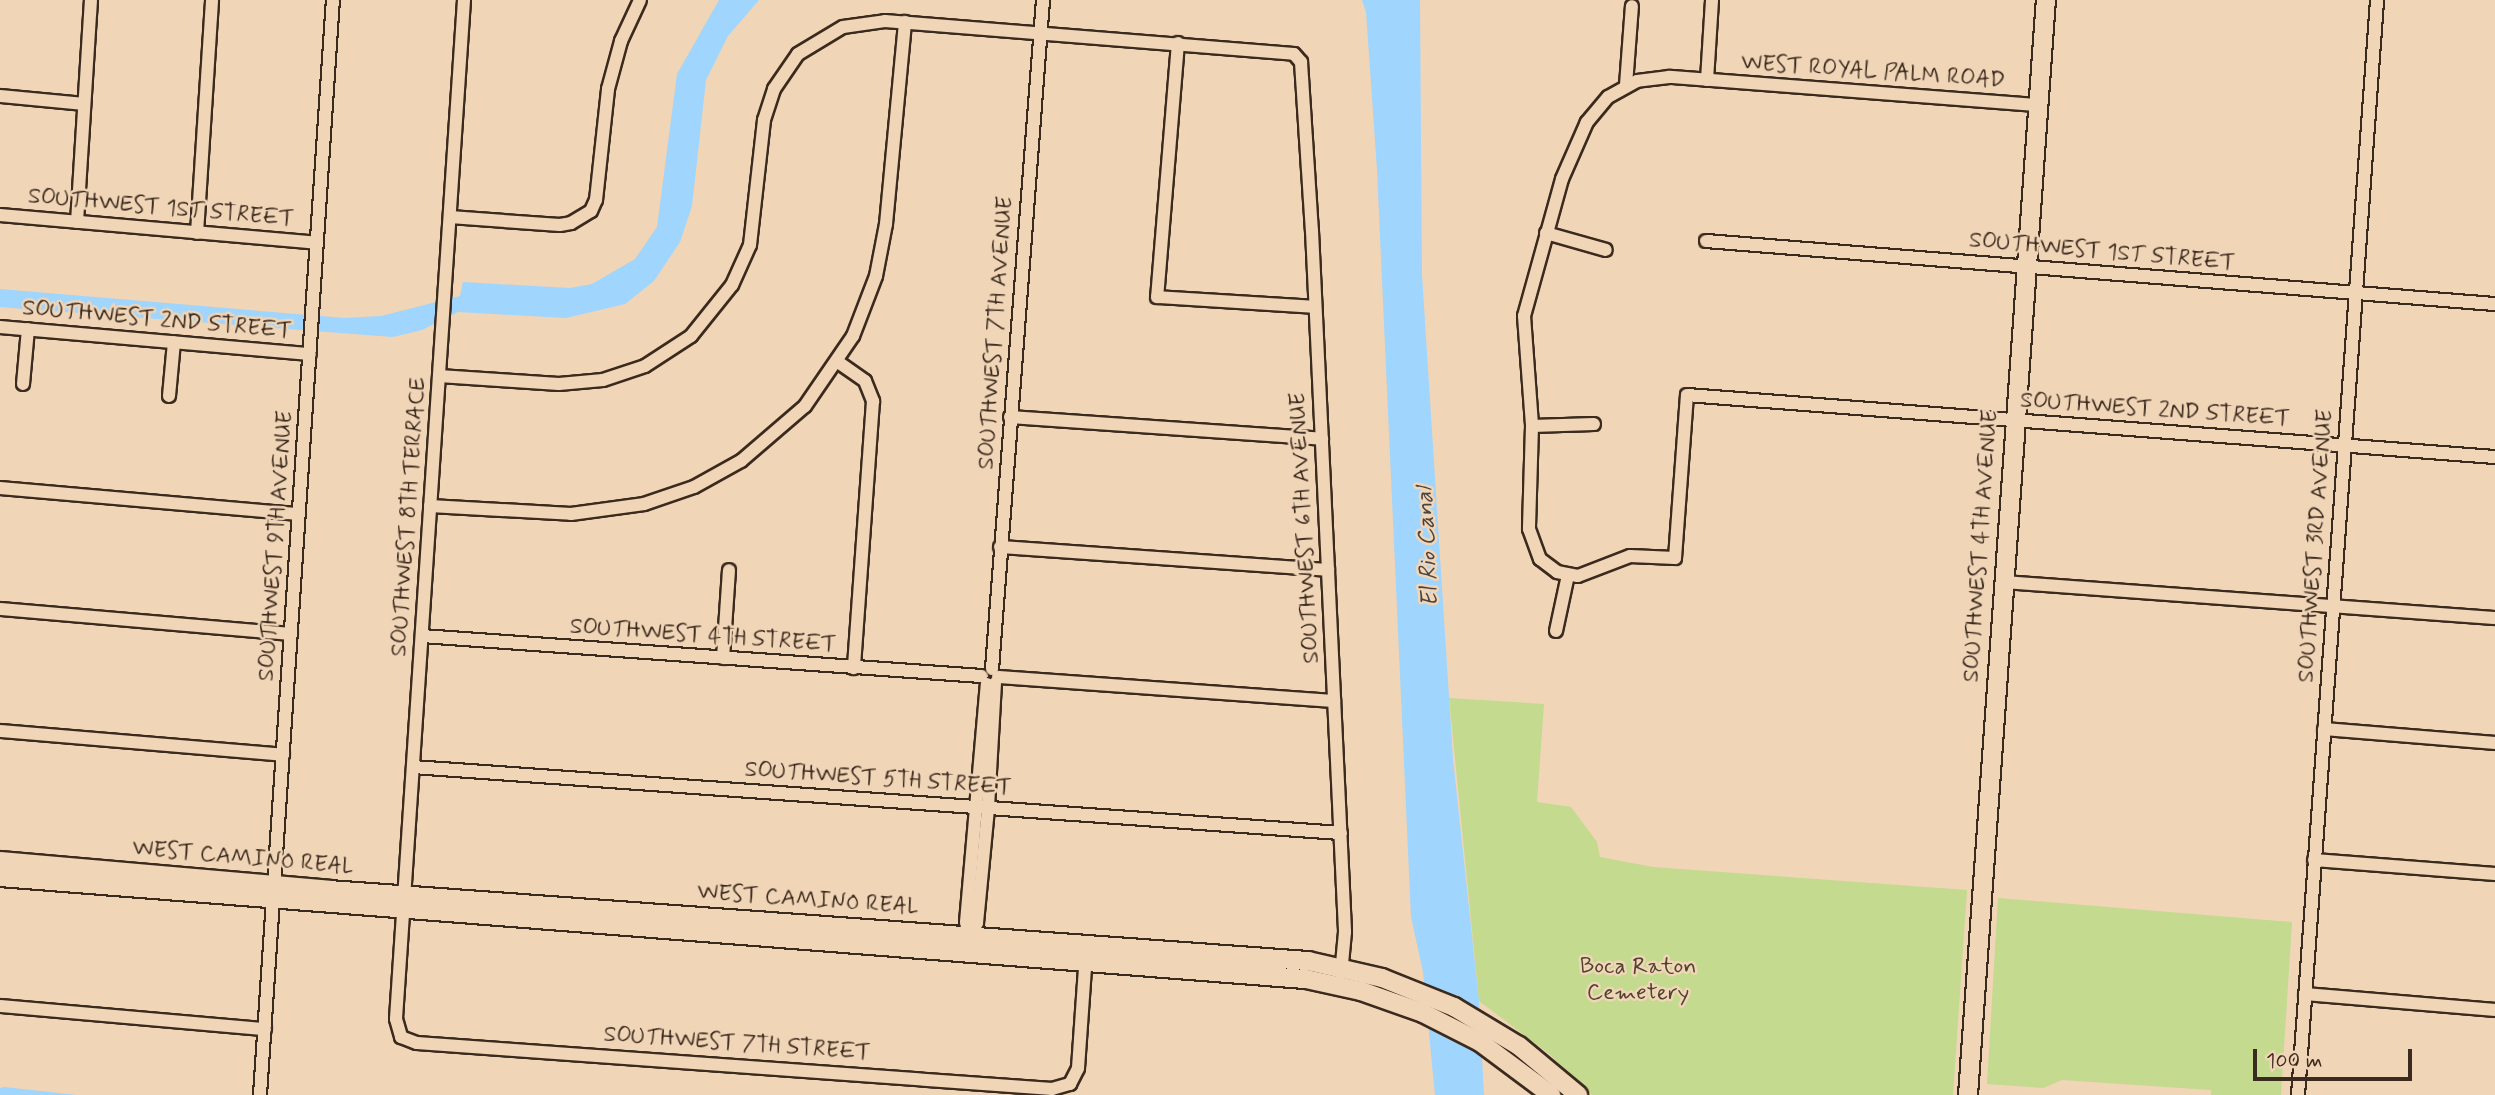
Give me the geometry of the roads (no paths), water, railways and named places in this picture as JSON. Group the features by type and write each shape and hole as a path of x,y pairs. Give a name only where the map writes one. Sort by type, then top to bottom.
{"street":[{"path":"77,222 91,0"},
{"path":"197,233 212,0"},
{"name":"SOUTHWEST 9TH AVENUE","path":"260,1095 334,0"},
{"name":"SOUTHWEST 8TH TERRACE","path":"401,1037 396,1019 464,0"},
{"path":"450,217 571,223 591,211 596,200 601,147 615,60 640,0"},
{"name":"SOUTHWEST 7TH AVENUE","path":"970,940 977,923 988,808 991,678 1043,0"},
{"path":"1707,80 1712,0"},
{"name":"SOUTHWEST 4TH AVENUE","path":"1968,1095 2036,105 2046,0"},
{"name":"SOUTHWEST 3RD AVENUE","path":"2298,1095 2377,0"},
{"path":"1556,631 1567,575 1540,559 1530,539 1532,426 1524,316 1562,179 1587,122 1608,97 1626,85 1632,6"},
{"path":"430,506 571,514 624,509 674,495 713,478 767,443 805,406 838,362 866,307 881,256 905,22"},
{"path":"439,376 559,384 592,382 645,366 691,336 720,304 742,265 755,224 769,99 784,71 814,41 854,24 905,22 1178,43 1157,297 1315,307"},
{"name":"SOUTHWEST 6TH AVENUE","path":"1178,43 1284,51 1294,54 1302,67 1346,945 1338,986"},
{"name":"WEST ROYAL PALM ROAD","path":"1626,85 1658,77 2036,105"},
{"path":"0,96 85,104"},
{"name":"SOUTHWEST 1ST STREET","path":"0,215 317,243"},
{"path":"1546,233 1606,250"},
{"name":"SOUTHWEST 1ST STREET","path":"1706,241 2495,304"},
{"name":"SOUTHWEST 2ND STREET","path":"0,327 310,354"},
{"path":"23,384 28,330"},
{"path":"169,396 174,342"},
{"path":"838,362 865,381 873,401 853,668"},
{"name":"SOUTHWEST 2ND STREET","path":"1567,575 1589,575 1630,556 1675,558 1687,396 2495,457"},
{"path":"1010,417 1321,439"},
{"path":"1532,426 1594,424"},
{"path":"0,488 299,514"},
{"path":"1000,547 1328,570"},
{"path":"723,658 729,570"},
{"path":"2003,582 2495,618"},
{"path":"0,609 291,634"},
{"name":"SOUTHWEST 4TH STREET","path":"422,636 1334,701"},
{"name":"SOUTHWEST 7TH AVENUE","path":"970,940 966,922 974,808 991,678"},
{"path":"2323,729 2495,743"},
{"path":"0,731 283,755"},
{"name":"SOUTHWEST 5TH STREET","path":"413,767 1341,832"},
{"path":"2314,860 2495,874"},
{"name":"WEST CAMINO REAL","path":"0,861 274,893"},
{"name":"WEST CAMINO REAL","path":"0,877 274,893 673,923 970,940 1286,977 1338,986 1423,1013 1488,1048 1551,1095"},
{"name":"WEST CAMINO REAL","path":"1086,953 1270,957 1342,967 1422,993 1488,1026 1535,1057 1578,1095"},
{"name":"SOUTHWEST 7TH STREET","path":"401,1037 417,1043 1024,1091 1052,1089 1070,1084 1078,1068 1086,953"},
{"path":"1400,1004 1422,993"},
{"path":"2305,994 2495,1010"},
{"path":"0,1006 265,1029"}],"water":[{"path":"719,0 759,0 728,36 706,80 692,206 680,242 654,281 625,304 566,318 458,312 422,330 393,337 0,307 0,289 344,318 381,316 460,296 463,282 570,288 592,284 635,259 657,227 677,74"},
{"name":"El Rio Canal","path":"1362,0 1420,0 1422,275 1453,759 1479,1001 1484,1095 1435,1095 1423,972 1411,917 1377,170 1366,12"},
{"path":"0,1088 77,1095 0,1095"}],"park label":[{"name":"Boca Raton Cemetery","path":"1638,980"}]}
